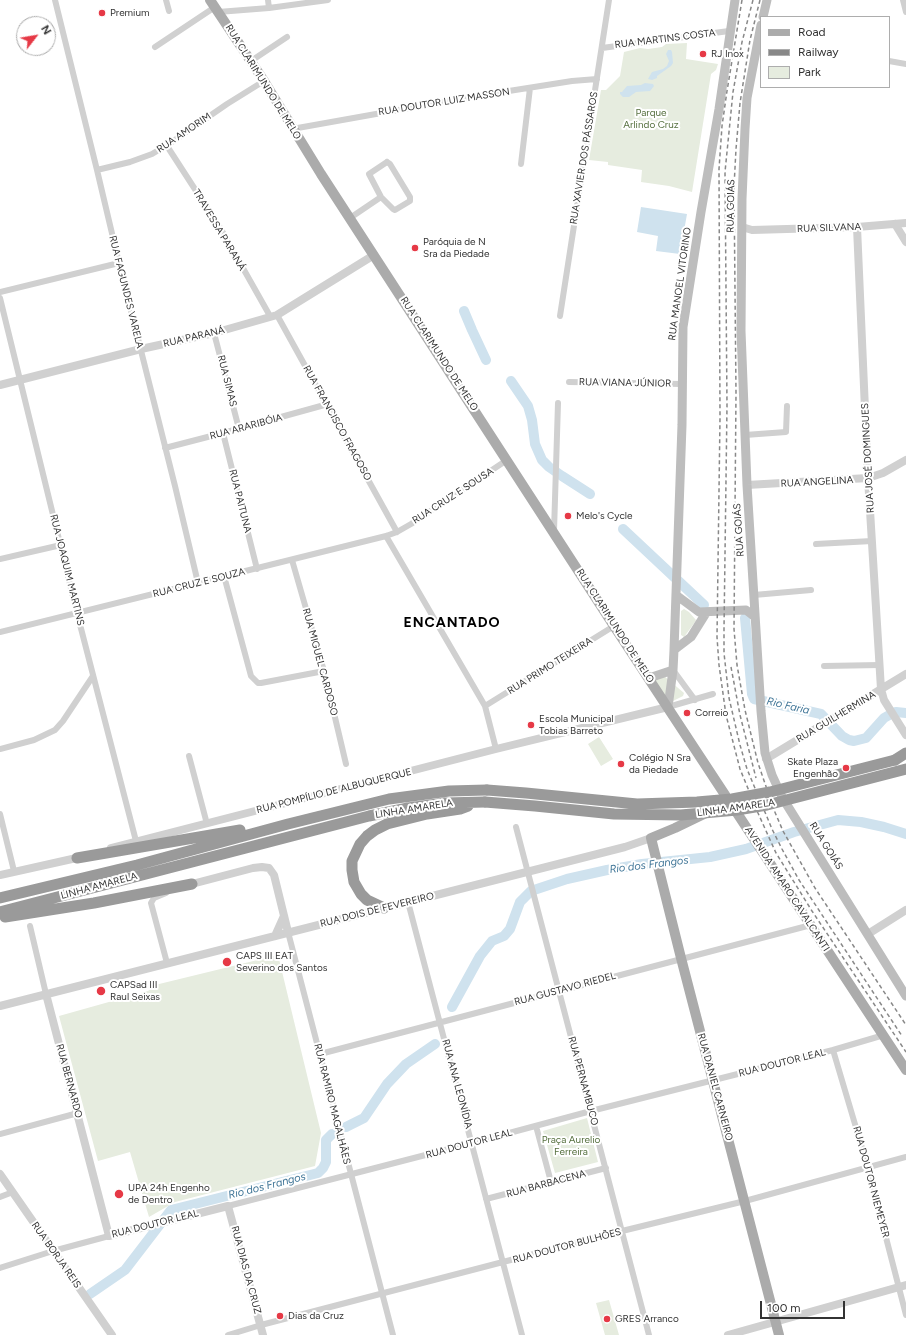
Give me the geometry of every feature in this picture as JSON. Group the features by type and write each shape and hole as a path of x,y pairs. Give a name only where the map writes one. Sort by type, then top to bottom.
{"highway":[{"name":"LINHA AMARELA","path":"0,898 137,865 288,824 408,796 449,791 487,790 637,804 732,799 770,792 901,758 906,753"},
{"name":"LINHA AMARELA","path":"0,912 369,816 426,805 451,802 480,802 614,814 687,815 767,805 906,769"},
{"path":"384,908 367,900 361,894 354,882 352,860 360,844 367,836 387,824 427,814 460,809 480,802"},
{"path":"77,858 264,826 288,824"},
{"path":"0,918 94,903 192,884"}],"main road":[{"name":"RUA MANOEL VITORINO","path":"668,707 674,650 682,425 681,384 685,318 701,212 719,109 734,0"},
{"path":"763,16 767,0"},
{"name":"RUA CLARIMUNDO DE MELO","path":"214,6 264,81 292,129 668,707"},
{"name":"RUA GOIÁS","path":"759,42 747,98 743,164 741,331 746,485 754,595 750,607 755,617 763,743 766,759 776,785 906,996"},
{"path":"676,590 696,611 706,613 750,607"},
{"path":"674,650 691,637 706,613"},
{"path":"649,678 673,670"},
{"name":"AVENIDA AMARO CAVALCANTI","path":"668,707 711,775 906,1070"},
{"path":"711,775 718,798 715,809 726,811 733,816 758,845"},
{"name":"RUA DOIS DE FEVEREIRO","path":"651,838 715,809"},
{"name":"RUA DANIEL CARNEIRO","path":"651,838 658,870 779,1335"}],"street":[{"name":"RUA FAGUNDES VARELA","path":"55,0 198,583"},
{"path":"166,0 169,11"},
{"path":"268,0 269,8"},
{"path":"155,47 214,6 269,8 328,0"},
{"name":"RUA XAVIER DOS PÁSSAROS","path":"560,316 609,0"},
{"path":"903,0 906,12"},
{"name":"RUA MARTINS COSTA","path":"602,48 729,31"},
{"path":"251,61 287,38"},
{"path":"890,61 906,64"},
{"name":"RUA DOUTOR LUIZ MASSON","path":"292,129 572,81 597,79"},
{"name":"RUA AMORIM","path":"97,170 130,162 152,154 167,146 227,104 264,81"},
{"path":"521,164 530,88"},
{"name":"TRAVESSA PARANÁ","path":"167,146 222,231 274,316"},
{"path":"387,162 390,164 411,199 394,210 381,197 368,174 387,162"},
{"path":"350,218 381,197"},
{"name":"RUA SILVANA","path":"742,227 752,230 857,227 906,223"},
{"path":"895,224 906,242"},
{"name":"RUA JOSÉ DOMINGUES","path":"857,227 868,478 881,689"},
{"path":"742,237 752,230"},
{"name":"RUA PARANÁ","path":"0,385 141,349 214,333 274,316 374,254"},
{"path":"0,292 119,263"},
{"name":"RUA JOAQUIM MARTINS","path":"0,298 2,320 20,379 77,613 136,841"},
{"name":"RUA FRANCISCO FRAGOSO","path":"274,316 328,404 397,532"},
{"name":"RUA SIMAS","path":"214,333 239,429"},
{"name":"RUA VIANA JÚNIOR","path":"569,382 681,384"},
{"path":"554,531 558,403"},
{"name":"RUA ARARIBÓIA","path":"165,448 328,404"},
{"path":"745,435 786,432 787,406"},
{"name":"RUA PAITUNA","path":"223,433 257,568"},
{"name":"RUA CRUZ E SOUSA","path":"397,532 427,514 507,460"},
{"name":"RUA ANGELINA","path":"746,485 868,478 883,473 906,460"},
{"name":"RUA CRUZ E SOUZA","path":"0,632 292,560 397,532"},
{"path":"386,536 485,706 496,749"},
{"path":"816,544 872,541"},
{"path":"0,559 61,545"},
{"name":"RUA MIGUEL CARDOSO","path":"292,560 324,670 346,764"},
{"path":"224,576 251,676 258,683 324,670"},
{"path":"754,595 811,590"},
{"name":"RUA PRIMO TEIXEIRA","path":"485,706 614,626"},
{"path":"824,666 880,666"},
{"path":"673,670 695,700"},
{"name":"RUA GUILHERMINA","path":"766,759 906,674"},
{"path":"0,749 34,740 55,730 63,721 93,676"},
{"path":"881,689 882,695 906,735"},
{"path":"668,707 713,694"},
{"name":"RUA POMPÍLIO DE ALBUQUERQUE","path":"0,875 77,858 136,841 496,749 668,707"},
{"path":"189,756 207,824"},
{"path":"0,814 14,871"},
{"name":"RUA PERNAMBUCO","path":"516,827 649,1335"},
{"name":"RUA DOIS DE FEVEREIRO","path":"0,1006 625,847 651,838"},
{"name":"RUA RAMIRO MAGALHÃES","path":"192,884 262,867 269,868 273,872 350,1174 393,1335"},
{"path":"167,963 152,906 152,900 156,897 192,884"},
{"name":"RUA ANA LEONÍDIA","path":"408,902 441,1022 522,1335"},
{"path":"868,934 906,910"},
{"path":"275,936 284,916"},
{"name":"RUA GUSTAVO RIEDEL","path":"320,1054 811,925"},
{"name":"RUA BERNARDO","path":"30,926 46,994 109,1236"},
{"name":"RUA DOUTOR LEAL","path":"0,1268 53,1251 109,1236 833,1050 884,1035"},
{"name":"RUA DOUTOR NIEMEYER","path":"833,1050 902,1286 906,1315"},
{"path":"0,1134 78,1113"},
{"path":"536,1126 551,1182"},
{"name":"RUA DOUTOR BULHÕES","path":"228,1335 261,1325 504,1263 622,1231 745,1201 906,1157"},
{"name":"RUA BARBACENA","path":"486,1199 606,1168"},
{"name":"RUA BORJA REIS","path":"0,1174 112,1335"},
{"path":"0,1197 13,1192"},
{"name":"RUA DIAS DA CRUZ","path":"228,1206 263,1335"},
{"path":"728,1335 902,1286"}],"green space":[{"name":"Parque Arlindo Cruz","path":"687,43 686,59 718,64 716,70 711,74 692,192 669,186 641,182 642,170 608,165 608,162 589,160 601,90 606,90 620,76 624,52 640,48 648,49 662,47 666,44"},
{"path":"684,609 696,620 684,637 681,635 681,611"},
{"path":"664,676 684,693 683,696 673,701 663,695 655,681 656,679"},
{"path":"599,737 613,759 601,766 588,744"},
{"path":"278,955 321,1133 315,1166 175,1202 149,1217 130,1152 98,1161 59,1016 148,991 155,985"},
{"name":"Praça Aurelio Ferreira","path":"587,1118 598,1162 555,1173 543,1131"},
{"name":"GRES Arranco","path":"609,1300 619,1335 605,1335 596,1303"}],"water":[{"path":"668,50 671,50 672,52 673,63 671,66 657,76 657,78 652,80 648,79 652,72 663,69 667,66 669,61 666,54"},
{"path":"645,83 653,84 654,86 650,91 636,92 629,97 623,97 620,94 620,92 622,92 627,86 641,85"},
{"path":"641,207 687,214 680,254 656,251 658,236 637,232"}],"waterway":[{"name":"Rio Faria","path":"464,311 486,360"},
{"name":"Rio Faria","path":"511,381 528,406 532,420 535,444 542,460 549,467 590,494"},
{"name":"Rio Faria","path":"623,529 704,605"},
{"name":"Rio Faria","path":"745,618 752,694 754,699 821,714 842,736 854,741 866,738 884,718 891,714 896,712 906,713"},
{"name":"Rio dos Frangos","path":"452,1007 480,956 492,941 504,936 510,929 520,902 531,891 567,879 607,870 642,864 710,857 746,849 794,832 838,820 861,822 906,834"},
{"name":"Rio dos Frangos","path":"346,1127 364,1118 387,1084 406,1064 435,1044"},
{"name":"Rio dos Frangos","path":"90,1294 125,1270 171,1210 318,1173 326,1162 326,1140 332,1134"}],"railway":[{"path":"742,0 722,126 719,169 720,418 717,637 719,665 726,715 740,769 776,853 812,911 906,1052"},
{"path":"753,0 742,42 733,92 725,172 727,406 724,653 729,698 747,769 782,849 799,880 902,1036"},
{"path":"760,0 750,40 740,103 734,187 736,393 734,629 737,665 745,710 758,763 774,810 783,831 815,888 906,1025"},
{"path":"731,667 740,715 756,778"}],"place":[{"name":"Premium","path":"102,13"},
{"name":"RJ Inox","path":"703,54"},
{"name":"Paróquia de N Sra da Piedade","path":"415,248"},
{"name":"Melo's Cycle","path":"568,516"},
{"name":"Correio","path":"687,713"},
{"name":"Escola Municipal Tobias Barreto","path":"531,725"},
{"name":"Colégio N Sra da Piedade","path":"621,764"},
{"name":"Skate Plaza Engenhão","path":"846,768"},
{"name":"CAPS III EAT Severino dos Santos","path":"227,962"},
{"name":"CAPSad III Raul Seixas","path":"101,991"},
{"name":"UPA 24h Engenho de Dentro","path":"119,1194"},
{"name":"Dias da Cruz","path":"280,1316"},
{"name":"GRES Arranco","path":"607,1319"}],"district":[{"name":"ENCANTADO","path":"452,623"}]}
